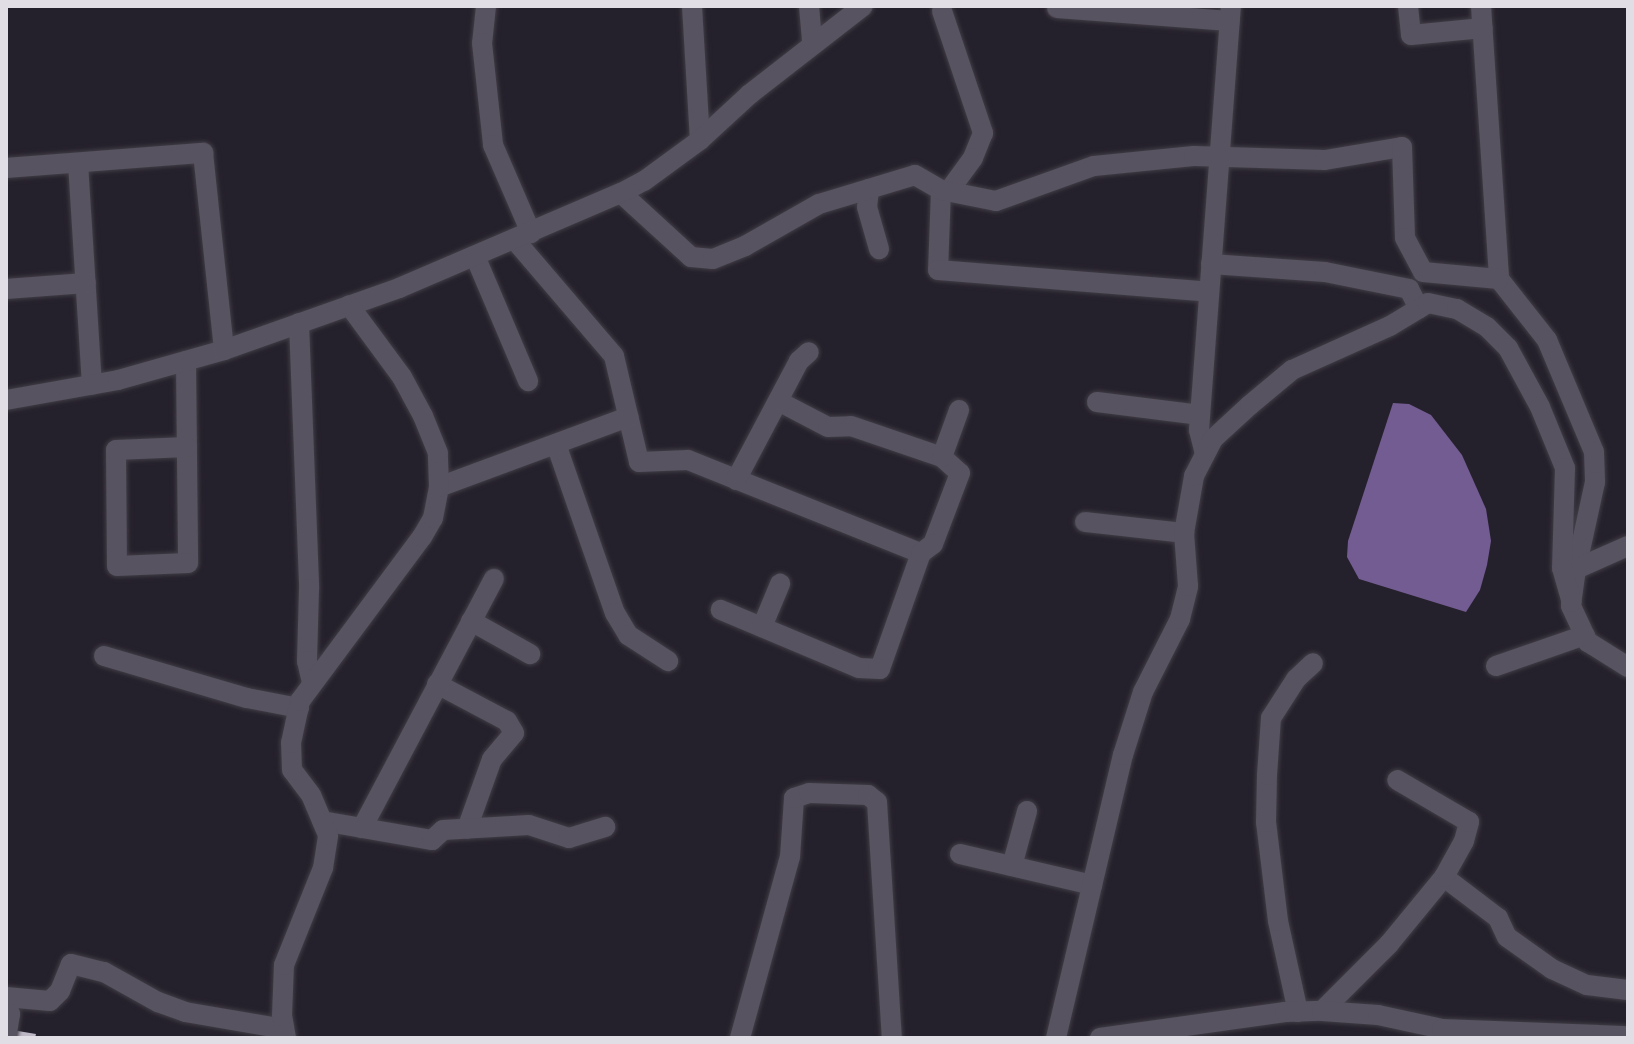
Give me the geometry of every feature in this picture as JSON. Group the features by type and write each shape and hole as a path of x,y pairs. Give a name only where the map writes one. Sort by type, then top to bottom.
{"street":[{"path":"486,6 482,43 493,145 523,236 614,356 639,462 688,460 921,553"},
{"path":"692,6 700,140"},
{"path":"809,6 812,44"},
{"path":"6,400 92,385 224,350 475,256 621,193 644,181 700,140 812,44 863,6"},
{"path":"1408,6 1411,35 1483,28"},
{"path":"1481,6 1499,279 1547,340 1594,452 1595,482 1572,602"},
{"path":"1057,8 1231,13 1199,430 1205,454"},
{"path":"942,11 983,133 973,158 945,191 938,270 1209,292"},
{"path":"621,193 691,257 713,259 745,246 819,204 915,175 945,191 996,201 1094,166 1219,156 1325,160 1402,147 1405,238 1423,272 1499,279"},
{"path":"6,168 203,153 224,350"},
{"path":"78,163 92,385"},
{"path":"869,189 867,207 879,249"},
{"path":"475,256 528,381"},
{"path":"1211,264 1325,272 1409,289 1419,309"},
{"path":"6,289 86,283"},
{"path":"1056,1038 1123,755 1143,692 1180,619 1188,586 1184,533 1194,476 1213,439 1292,370 1390,326 1428,303 1457,309 1487,327 1508,348 1540,407 1565,468 1562,568 1585,635 1588,642 1628,667"},
{"path":"6,1038 10,1014 6,1000 50,1001 60,991 71,964 104,972 158,1002 185,1012 285,1034 284,965 323,868 328,835 311,795 292,770 291,743 299,708 312,683 422,537 433,518 439,487 438,453 423,416 402,377 349,305"},
{"path":"299,323 309,589 307,661 312,683"},
{"path":"736,480 799,361 809,352"},
{"path":"186,361 187,447 188,563 117,566 116,450 187,447"},
{"path":"721,610 859,668 880,669 921,553 933,544 960,473 942,457 851,426 828,427 778,401"},
{"path":"1097,402 1200,415"},
{"path":"942,457 959,410"},
{"path":"439,487 628,417"},
{"path":"556,444 615,613 628,635 668,661"},
{"path":"1085,522 1184,533"},
{"path":"1576,569 1626,551"},
{"path":"362,828 494,579"},
{"path":"762,627 780,584"},
{"path":"471,621 530,654"},
{"path":"1496,666 1585,635"},
{"path":"104,656 247,698 299,708"},
{"path":"1298,1012 1276,907 1266,822 1267,775 1271,718 1296,679 1313,663"},
{"path":"437,684 507,721 514,733 492,759 467,829"},
{"path":"1322,1011 1389,944 1444,877 1464,841 1469,822 1397,780"},
{"path":"740,1038 790,857 794,798 809,793 868,795 877,802 892,1038"},
{"path":"1012,866 1027,811"},
{"path":"322,821 432,840 443,830 529,825 569,838 605,827"},
{"path":"960,854 1092,885"},
{"path":"1444,877 1498,918 1507,937 1552,969 1587,985 1628,990"},
{"path":"1100,1038 1322,1011 1378,1015 1442,1029 1628,1036"}],"shaded area":[{"path":"1393,403 1409,404 1431,415 1462,455 1486,509 1491,541 1487,565 1480,590 1466,612 1359,579 1347,557 1348,541"}],"building":[{"path":"12,1030 36,1034 35,1038 11,1038"}]}
